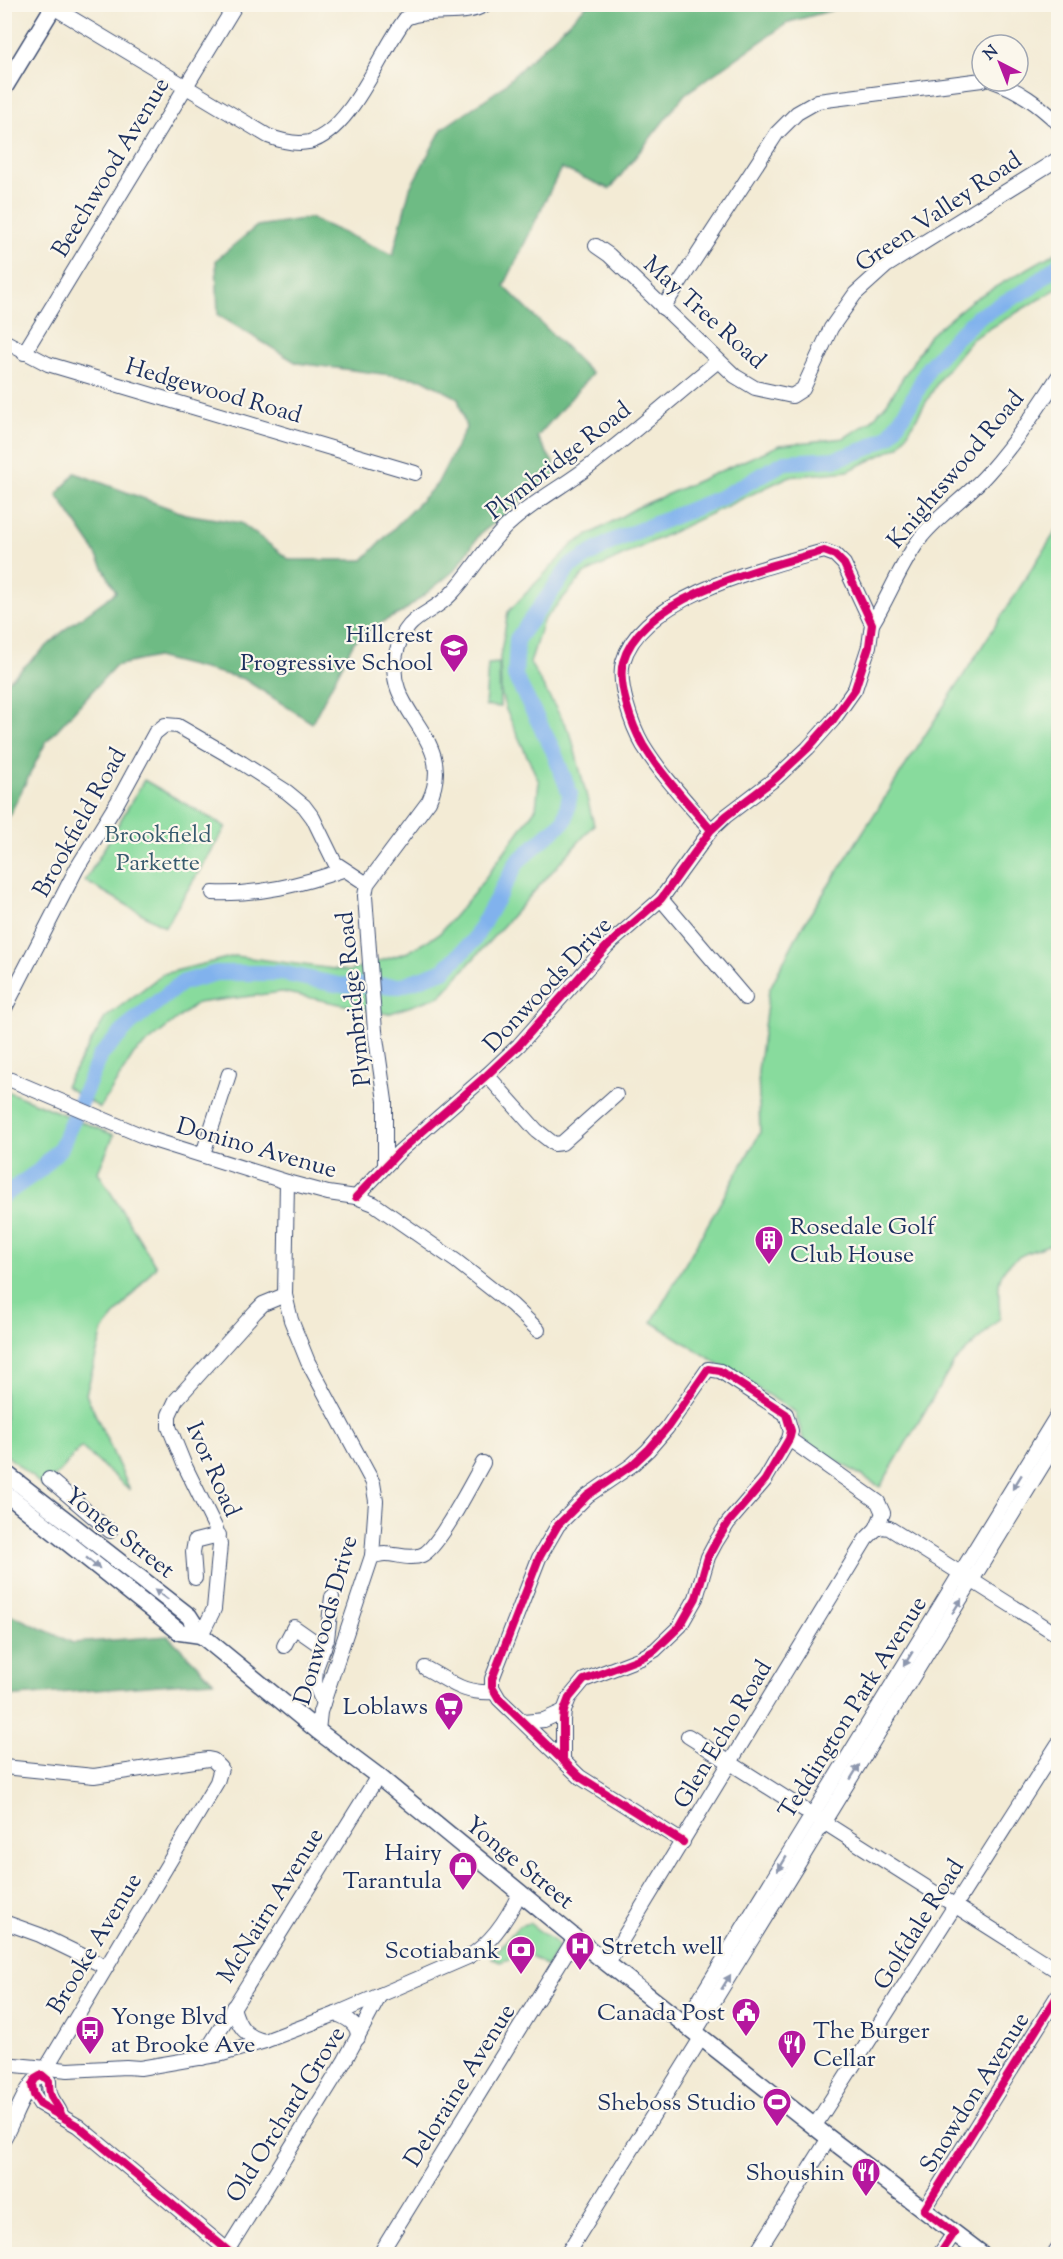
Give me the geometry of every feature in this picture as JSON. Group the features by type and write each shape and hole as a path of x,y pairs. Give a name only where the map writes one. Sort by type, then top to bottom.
{"main road":[{"path":"4,88 52,6"},
{"name":"Yonge Street","path":"4,1472 52,1520 180,1632 201,1635 318,1731 378,1776 575,1938 829,2139 982,2254"},
{"name":"Yonge Street","path":"4,1492 52,1520"}],"street":[{"name":"Beechwood Avenue","path":"24,353 184,86 236,4"},
{"path":"52,6 268,136 292,143 309,142 332,130 350,110 406,18 416,14 470,10 486,4"},
{"path":"663,308 777,132 797,113 818,101 970,82"},
{"path":"1020,93 1036,103 1059,123"},
{"name":"Green Valley Road","path":"792,396 803,389 831,328 855,294 886,266 1059,159"},
{"name":"May Tree Road","path":"596,246 609,255 735,376 755,388 792,396"},
{"name":"Hedgewood Road","path":"4,341 48,364 415,473"},
{"name":"Plymbridge Road","path":"385,1165 385,1101 375,1031 368,950 365,909 367,884 417,819 436,787 437,765 435,755 403,700 395,678 395,656 404,633 416,618 453,593 494,539 511,522 596,462 718,361"},
{"name":"Knightswood Road","path":"872,624 920,539 941,514 987,474 1037,410 1059,377"},
{"path":"711,830 660,771 642,743 628,710 623,687 623,662 636,637 662,612 697,592 824,551 836,555 844,564 872,624"},
{"name":"Donwoods Drive","path":"356,1197 385,1165 488,1075 549,1013 606,946 661,899 711,830 776,778 833,720 855,689 869,646 872,624"},
{"name":"Brookfield Road","path":"4,1010 77,868 117,803 154,733 165,725 178,726 287,792 304,806 313,818 334,863 343,870"},
{"path":"213,893 270,891 306,883 343,870 367,884"},
{"path":"661,899 745,998"},
{"path":"203,1154 229,1074"},
{"path":"488,1075 536,1130 554,1144 562,1143 616,1095"},
{"name":"Donino Avenue","path":"4,1077 150,1139 287,1182 328,1193 356,1197 374,1204 456,1261 512,1305 538,1329"},
{"name":"Donwoods Drive","path":"287,1182 285,1295 291,1320 308,1362 373,1483 376,1501 372,1556 320,1712 318,1731"},
{"name":"Ivor Road","path":"201,1635 214,1609 219,1535 184,1464 169,1427 169,1415 176,1400 255,1312 263,1304 285,1295"},
{"path":"563,1761 564,1711 570,1698 584,1680 649,1653 667,1640 680,1626 696,1598 708,1557 716,1542 728,1523 765,1480 789,1439 791,1431 786,1414 720,1371 708,1369 667,1428 648,1450 632,1465 580,1501 552,1533 535,1567 493,1673 492,1683 495,1692 524,1722 563,1761 580,1777 683,1842"},
{"name":"Teddington Park Avenue","path":"567,2254 818,1818 966,1577 1059,1414"},
{"path":"789,1439 878,1502 883,1513 876,1529"},
{"name":"Teddington Park Avenue","path":"966,1577 1059,1440"},
{"path":"372,1556 383,1554 421,1556 428,1551 445,1530 483,1463"},
{"path":"49,1479 110,1531"},
{"path":"52,1520 70,1496"},
{"path":"876,1529 886,1527 1059,1635"},
{"name":"Glen Echo Road","path":"608,1963 866,1539 876,1529"},
{"path":"195,1578 193,1552 195,1541 219,1535"},
{"path":"323,1703 315,1684 316,1668 329,1632 332,1598"},
{"path":"284,1646 294,1627 324,1648"},
{"path":"425,1668 466,1691 495,1692"},
{"path":"524,1722 544,1720 564,1711"},
{"path":"688,1736 1059,1971"},
{"name":"Golfdale Road","path":"814,2127 1059,1744"},
{"name":"Brooke Avenue","path":"4,1767 93,1776 208,1759 213,1760 221,1768 217,1782 44,2072 35,2079 4,2138"},
{"name":"McNairn Avenue","path":"202,2058 378,1776"},
{"path":"4,2073 140,2068 202,2058 265,2041 336,2014 454,1964 478,1951 507,1916 519,1892"},
{"path":"4,1922 40,1935 106,1967"},
{"name":"Deloraine Avenue","path":"380,2254 575,1938"},
{"name":"Old Orchard Grove","path":"228,2253 358,2038 380,1995"},
{"name":"Snowdon Avenue","path":"924,2210 1059,1995"},
{"path":"233,2007 237,2022 244,2032 256,2040 265,2041"},
{"path":"336,2014 348,2019 356,2027 358,2038"},
{"path":"4,2064 44,2072 49,2081 48,2094 62,2115"},
{"path":"32,2085 34,2095 40,2104 62,2115 94,2140 228,2253"},
{"path":"13,2124 29,2106 40,2104"},
{"path":"756,2254 829,2139"},
{"path":"940,2254 954,2233"},
{"path":"1054,2254 1059,2248"}],"green space":[{"path":"587,5 851,5 789,22 685,94 610,189 561,168 504,286 592,374 537,437 559,472 480,534 455,570 403,612 386,620 354,642 312,723 244,679 156,657 115,666 46,742 5,824 5,684 68,627 116,592 91,545 57,495 75,473 185,514 241,523 290,560 363,560 437,484 466,428 458,398 422,379 297,363 218,315 216,260 257,226 310,218 393,255 410,188 442,129 500,89"},
{"path":"1058,251 1058,288 972,339 941,377 900,446 848,471 788,477 584,574 543,621 530,663 571,735 594,825 440,996 388,1014 282,992 197,1003 134,1054 100,1108 65,1086 105,1018 163,974 235,956 349,971 408,952 439,934 475,892 536,808 539,782 506,710 501,693 500,657 508,612 573,544 636,508 780,445 844,438 871,421 887,403 930,335 971,301"},
{"path":"1058,528 1058,1242 1024,1254 1003,1271 999,1288 1000,1318 953,1364 880,1487 804,1441 795,1412 652,1322 760,1133 758,1071 769,990 800,930"},
{"path":"499,663 500,707 485,706 488,664"},
{"name":"Brookfield Parkette","path":"144,780 226,827 165,927 85,881"},
{"path":"4,1090 114,1135 98,1172 156,1266 103,1330 86,1394 130,1490 81,1447 45,1488 5,1454"},
{"path":"4,1615 14,1616 73,1643 168,1636 213,1681 5,1697"},
{"path":"529,1923 557,1944 557,1950 547,1967 527,1953 500,1962 491,1958 519,1926"}],"waterway":[{"path":"4,1195 40,1170 61,1147 100,1056 130,1024 181,983 216,973 281,973 339,985 400,986 444,970 473,941 518,861 565,820 570,794 553,750 515,676 517,639 570,566 613,541 722,497 785,462 836,459 866,449 889,436 908,408 929,367 954,339 978,317 1030,288 1058,265"}],"cycle path":[{"path":"356,1197 399,1152 519,1045 607,946 661,899 711,830 776,778 833,720 855,689 869,646 872,624 844,564 835,555 824,551 771,566 708,588 679,602 654,619 634,639 623,662 624,693 630,716 643,745 667,778 711,830"},
{"path":"563,1761 563,1720 569,1698 584,1680 641,1658 655,1650 680,1626 696,1598 708,1557 716,1542 728,1523 765,1480 789,1439 791,1431 786,1414 720,1371 708,1369 667,1428 648,1450 632,1465 587,1496 558,1525 539,1558 492,1679 492,1687 499,1699 580,1777 683,1842"},
{"path":"940,2254 954,2233 924,2210 1058,1995"},
{"path":"62,2116 51,2097 49,2081 42,2075 35,2079 32,2085 34,2095 40,2104 78,2126 232,2254"}],"place":[{"name":"Hillcrest Progressive School","path":"454,674"},
{"name":"Rosedale Golf Club House","path":"769,1266"},
{"name":"Loblaws","path":"449,1732"},
{"name":"Hairy Tarantula","path":"463,1892"},
{"name":"Stretch well","path":"580,1972"},
{"name":"Scotiabank","path":"521,1976"},
{"name":"Canada Post","path":"746,2038"},
{"name":"Yonge Blvd at Brooke Ave","path":"90,2056"},
{"name":"The Burger Cellar","path":"792,2070"},
{"name":"Sheboss Studio","path":"777,2128"},
{"name":"Shoushin","path":"866,2198"}]}
